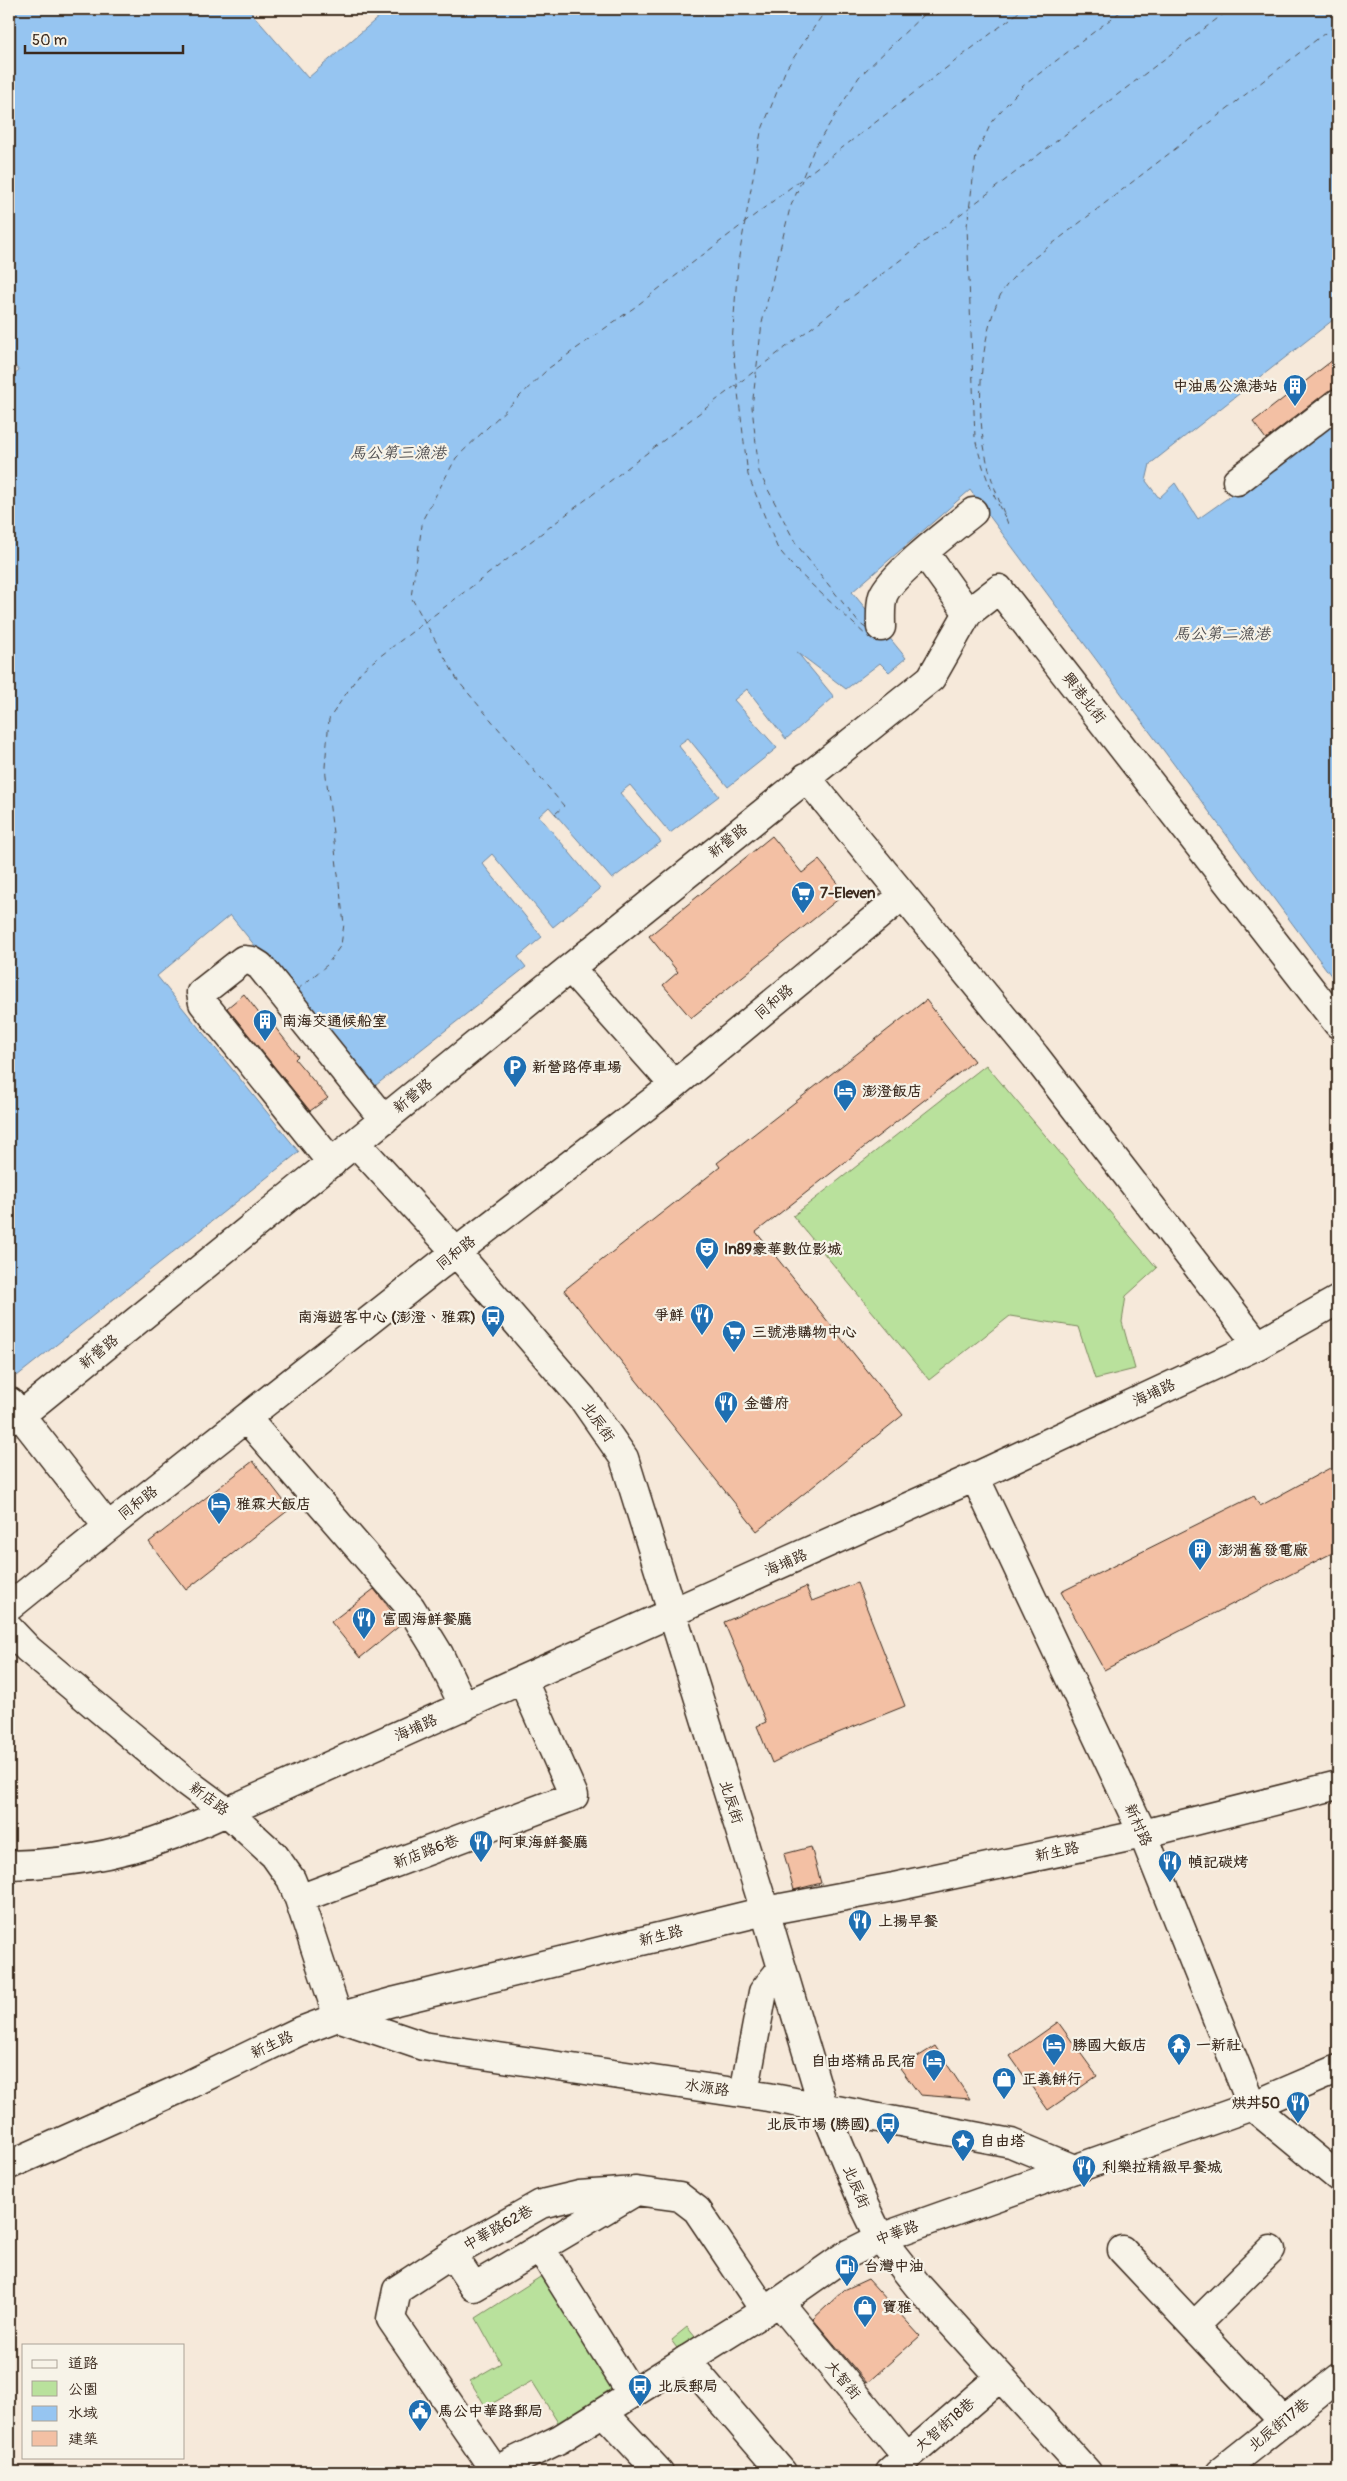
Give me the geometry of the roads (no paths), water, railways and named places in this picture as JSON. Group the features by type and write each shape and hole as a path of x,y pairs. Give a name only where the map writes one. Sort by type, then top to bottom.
{"street":[{"path":"1237,481 1338,403"},
{"path":"880,627 882,597 887,588 924,552 973,512"},
{"path":"924,552 968,613"},
{"name":"興港北街","path":"806,778 931,678 968,613 999,589 1338,1024"},
{"path":"806,778 1035,1056 1258,1344"},
{"name":"新營路","path":"108,1527 15,1408 332,1163 806,778"},
{"name":"同和路","path":"9,1607 456,1252 674,1085 902,896"},
{"path":"332,1163 202,1003 201,993 243,960 252,961 260,966 290,996 384,1120"},
{"path":"570,968 674,1085"},
{"name":"北辰街","path":"356,1143 456,1252 582,1399 624,1458 765,1911 823,2106 864,2205 880,2238 918,2286 1000,2377 1077,2469"},
{"name":"海埔路","path":"9,1866 63,1862 123,1850 181,1832 672,1615 975,1477 1258,1344 1338,1300"},
{"path":"247,1419 411,1608 439,1654 464,1707"},
{"name":"新村路","path":"975,1477 1143,1834 1252,2106 1338,2177"},
{"name":"新店路","path":"9,1629 28,1649 185,1781 227,1812 274,1855 291,1879 299,1899 338,2017"},
{"name":"新店路6巷","path":"299,1899 574,1796 523,1681"},
{"name":"新生路","path":"9,2164 184,2087 298,2032 338,2017 396,2001 765,1911 894,1887 1143,1834 1338,1785"},
{"path":"744,2093 763,1992 782,1968"},
{"name":"水源路","path":"338,2017 424,2046 823,2106 1011,2143 1074,2169"},
{"name":"中華路","path":"507,2469 604,2413 772,2307 846,2255 880,2238 1252,2106 1338,2069"},
{"path":"452,2254 474,2287 636,2191"},
{"name":"中華路62巷","path":"507,2469 392,2319 397,2290 452,2254 542,2204 579,2195 636,2191 680,2197 697,2210 772,2307"},
{"path":"541,2249 632,2394"},
{"path":"1122,2250 1284,2422"},
{"path":"1194,2326 1271,2250"},
{"name":"大智街","path":"772,2307 898,2465"},
{"path":"686,2360 782,2472"},
{"name":"大智街18巷","path":"898,2465 1000,2377"},
{"name":"北辰街17巷","path":"1220,2472 1338,2378"},
{"path":"604,2413 659,2472"}],"water":[{"name":"馬公第三漁港","path":"9,9 248,9 308,78 388,9 1338,9 1338,316 1150,464 1146,481 1159,498 1175,483 1198,519 1338,420 1338,985 970,490 852,592 906,658 889,672 880,663 846,689 797,652 834,697 786,739 747,689 734,700 777,748 728,787 688,738 678,745 719,796 670,833 630,785 620,793 661,842 612,879 549,807 539,816 600,889 553,927 492,854 482,863 542,937 518,957 526,967 371,1089 230,915 157,976 299,1152 17,1376 9,1366 9,379 19,371 9,358"}],"place":[{"name":"中油馬公漁港站","path":"1295,407"},
{"name":"7-Eleven","path":"803,914"},
{"name":"南海交通候船室","path":"265,1042"},
{"name":"新營路停車場","path":"515,1088"},
{"name":"澎澄飯店","path":"845,1112"},
{"name":"In89豪華數位影城","path":"707,1270"},
{"name":"爭鮮","path":"702,1336"},
{"name":"南海遊客中心 (澎澄、雅霖)","path":"493,1338"},
{"name":"三號港購物中心","path":"734,1353"},
{"name":"金醬府","path":"726,1424"},
{"name":"雅霖大飯店","path":"219,1525"},
{"name":"澎湖舊發電廠","path":"1200,1571"},
{"name":"富國海鮮餐廳","path":"364,1640"},
{"name":"阿東海鮮餐廳","path":"481,1863"},
{"name":"幀記碳烤","path":"1170,1883"},
{"name":"上揚早餐","path":"860,1942"},
{"name":"勝國大飯店","path":"1054,2066"},
{"name":"一新社","path":"1179,2066"},
{"name":"自由塔精品民宿","path":"934,2082"},
{"name":"正義餅行","path":"1004,2100"},
{"name":"烘丼50","path":"1298,2124"},
{"name":"北辰市場 (勝國)","path":"888,2145"},
{"name":"自由塔","path":"963,2162"},
{"name":"利樂拉精緻早餐城","path":"1084,2188"},
{"name":"台灣中油","path":"847,2287"},
{"name":"寶雅","path":"865,2328"},
{"name":"北辰郵局","path":"640,2407"},
{"name":"馬公中華路郵局","path":"420,2432"}],"water label":[{"name":"馬公第二漁港","path":"1222,634"}]}
